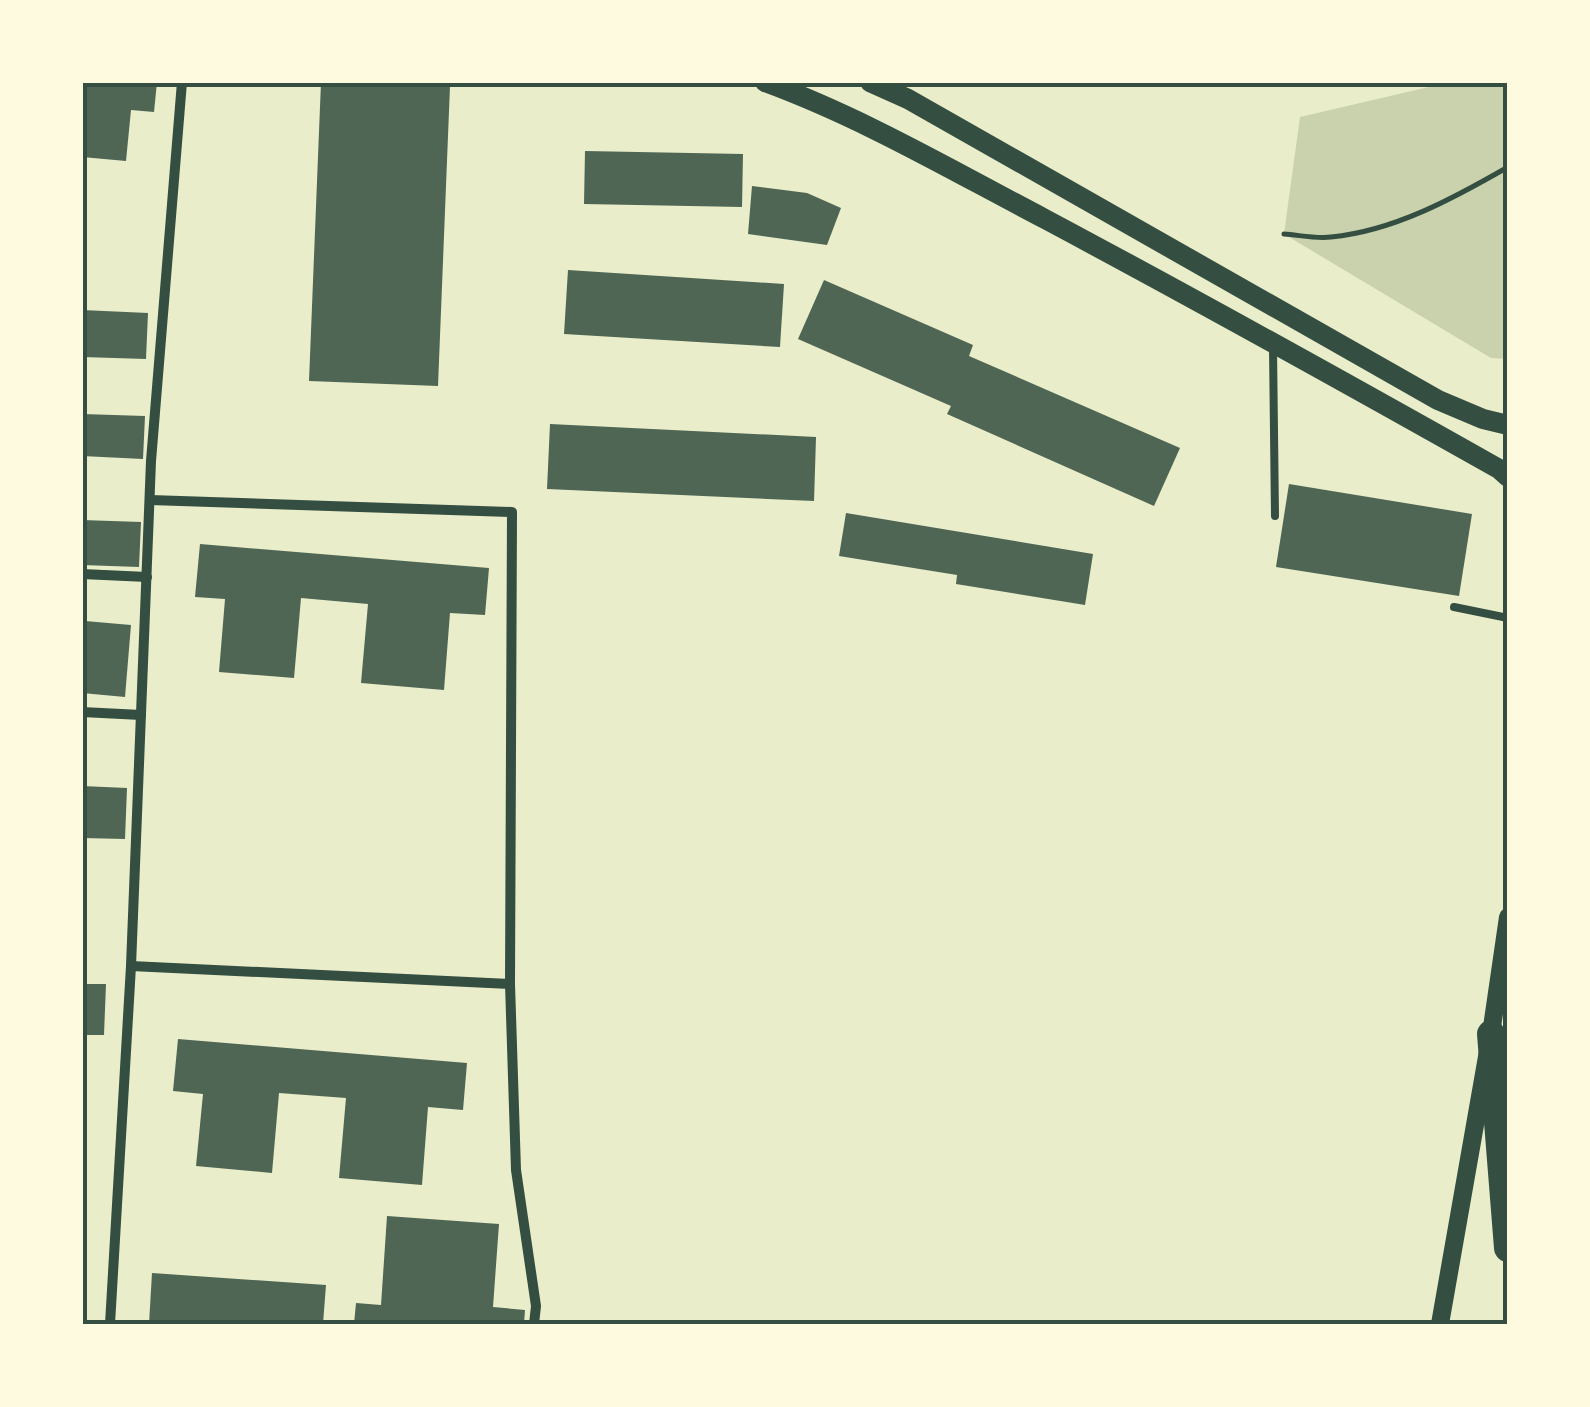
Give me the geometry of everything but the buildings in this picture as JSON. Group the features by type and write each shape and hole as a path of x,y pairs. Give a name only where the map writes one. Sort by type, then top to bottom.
{"highway":[{"path":"1490,1034 1508,1248"}],"main road":[{"path":"765,82 816,101 885,135 1272,342 1499,468 1508,477"},
{"path":"870,82 925,108 1438,400 1508,425"}],"street":[{"path":"110,1324 131,966 150,500 182,82"},
{"path":"150,500 512,512 510,984 516,1170 536,1306 534,1324"},
{"path":"82,574 147,578"},
{"path":"82,712 142,716"},
{"path":"1440,1324 1508,918"},
{"path":"131,966 510,984"}],"lane":[{"path":"1272,342 1276,516"},
{"path":"1454,606 1508,618"}],"path":[{"path":"1284,234 1330,237 1378,227 1435,206 1508,167"}],"green space":[{"path":"1446,83 1507,83 1507,359 1491,358 1284,234 1300,117"}]}
